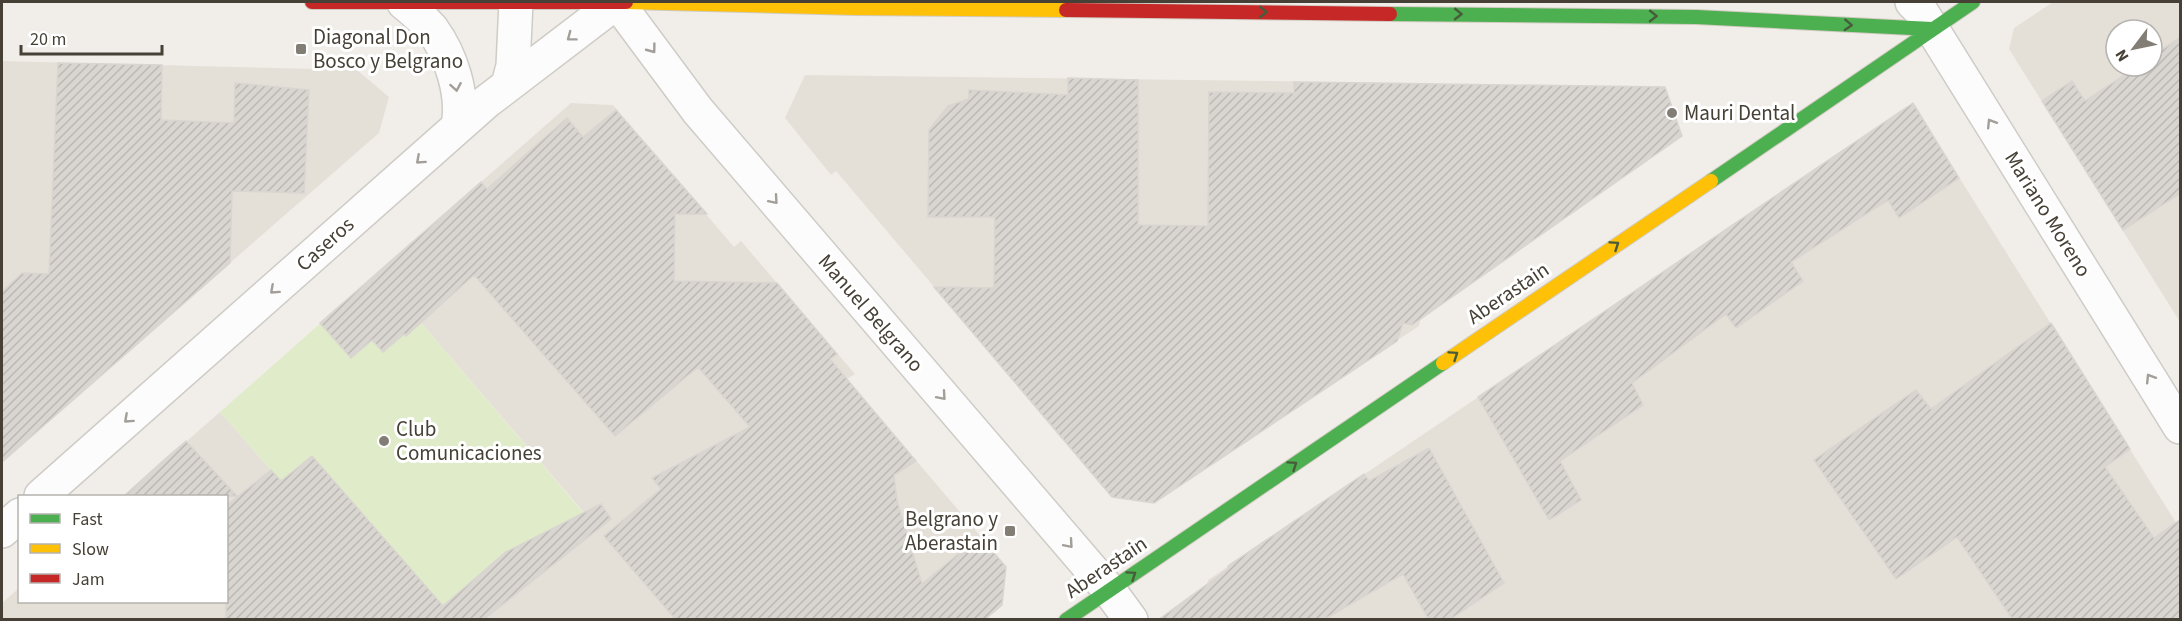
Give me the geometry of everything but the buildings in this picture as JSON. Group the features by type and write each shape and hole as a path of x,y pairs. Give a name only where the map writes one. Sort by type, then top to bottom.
{"street":[{"path":"312,2 617,2 1696,16 1932,29"},
{"path":"508,85 513,66 516,2"},
{"name":"Caseros","path":"42,495 458,126 617,2"},
{"name":"Manuel Belgrano","path":"617,2 698,111 1109,590 1131,620"},
{"name":"Mariano Moreno","path":"1912,2 1921,10 2181,427"},
{"name":"Aberastain","path":"1066,620 1973,2"},
{"path":"404,3 432,30 450,64 457,82 458,126"},
{"path":"2,531 18,517"}],"shaded area":[{"path":"2053,2 2180,2 2180,322 2009,49 2014,28"},
{"path":"2,61 357,70 389,97 379,133 2,462"},
{"path":"805,75 1472,85 1419,326 1154,503 1112,497 836,171 831,175 785,118"},
{"path":"571,103 613,105 734,247 741,241 855,374 847,379 1005,565 1002,605 984,620 483,619 598,529 399,297 431,226"},
{"path":"1904,109 1918,112 2180,529 2180,619 1201,620 1208,580"},
{"path":"220,412 402,619 2,620 2,603 18,589 18,603 228,603 228,495 125,495"}],"green space":[{"name":"Club Comunicaciones","path":"399,297 598,530 483,619 402,619 220,412 341,305"}],"traffic: fast":[{"path":"1711,181 1973,2"},
{"path":"1390,14 1696,17 1932,29"},
{"path":"1066,620 1443,363"}],"traffic: slow":[{"path":"626,2 855,8 1066,10"},
{"path":"1443,363 1711,181"}],"traffic: jam":[{"path":"312,2 626,2"},
{"path":"1066,10 1390,14"}],"place":[{"name":"Diagonal Don Bosco y Belgrano","path":"301,49"},
{"name":"Mauri Dental","path":"1672,113"},
{"name":"Club Comunicaciones","path":"384,441"},
{"name":"Belgrano y Aberastain","path":"1010,531"}]}
